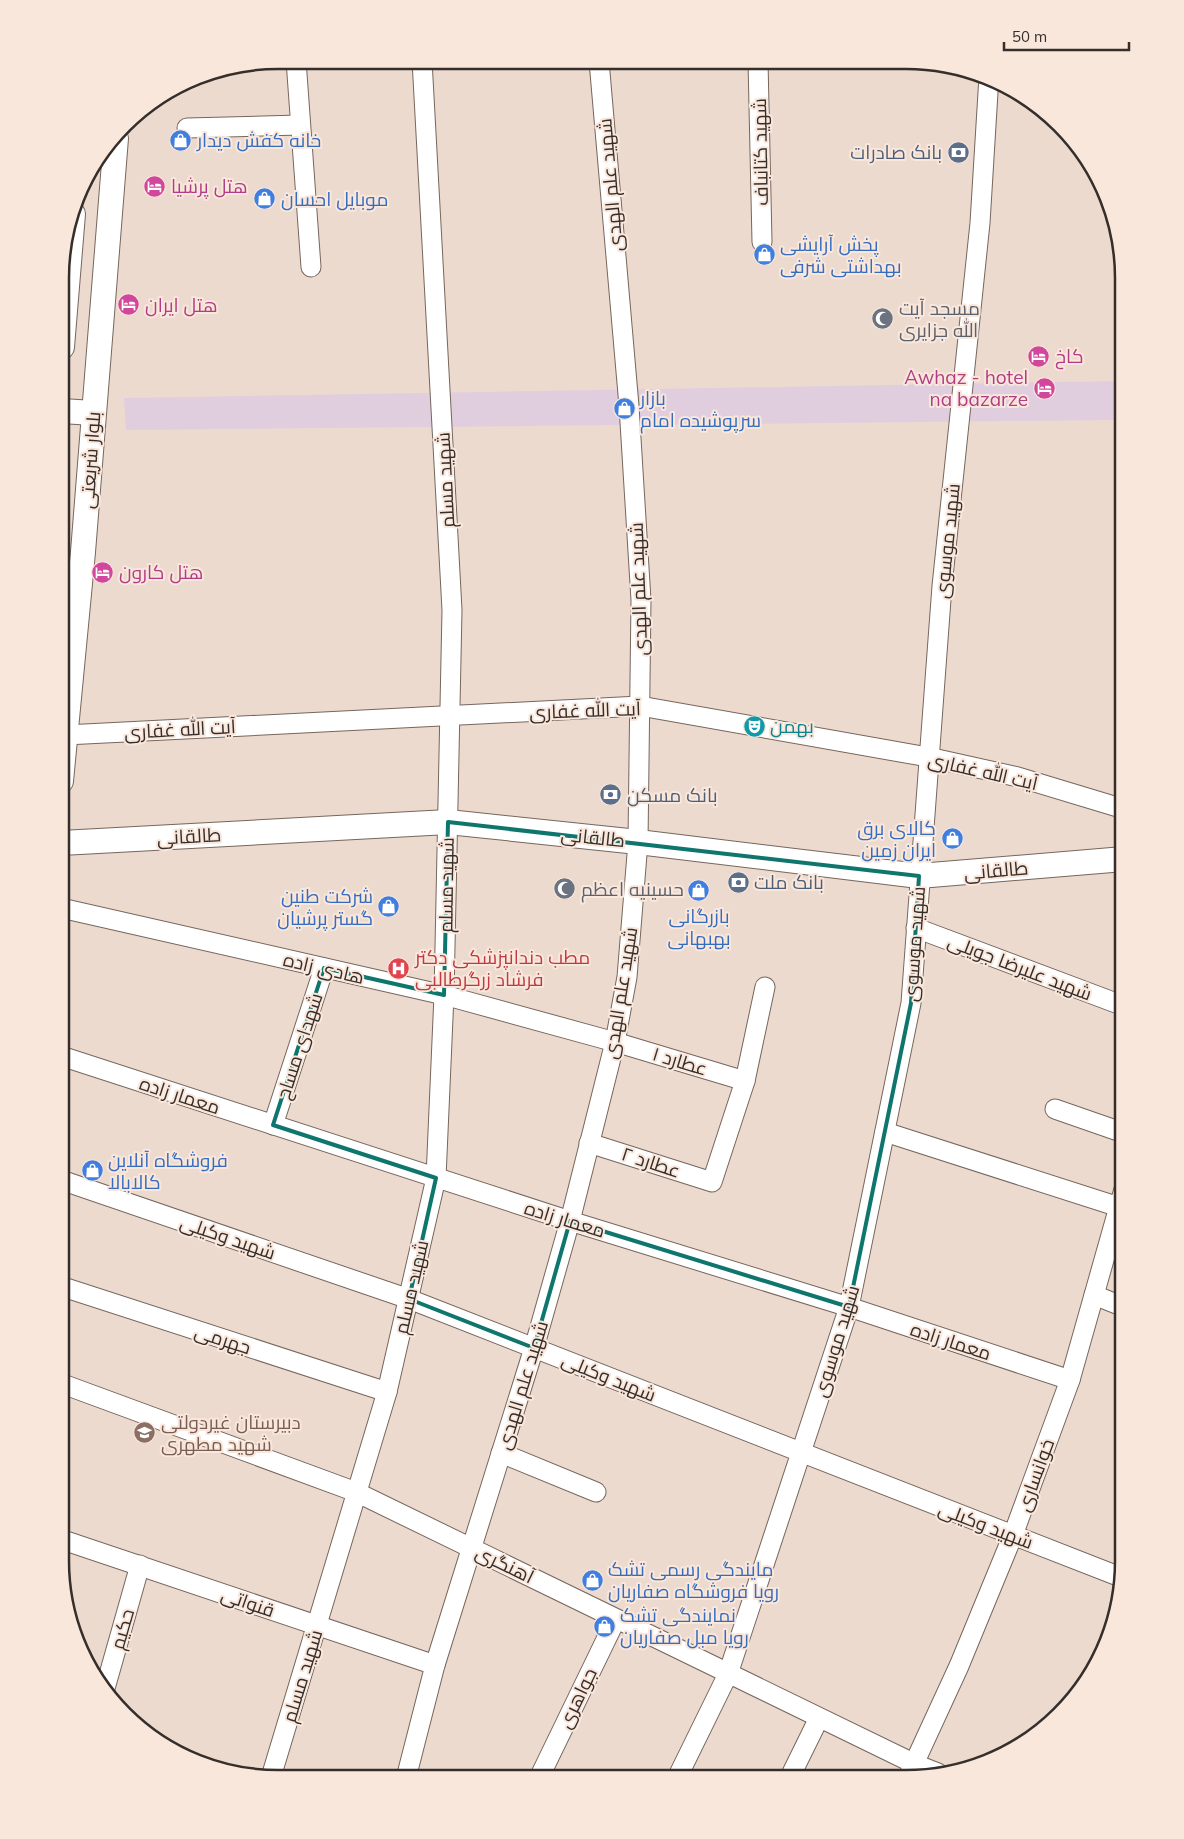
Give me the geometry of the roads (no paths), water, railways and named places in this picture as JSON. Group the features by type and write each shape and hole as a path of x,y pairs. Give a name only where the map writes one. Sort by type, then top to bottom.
{"main road":[{"name":"بلوار شریعتی","path":"69,694 83,552 93,413 108,267 115,147"},
{"path":"69,411 93,413"},
{"name":"طالقانی","path":"69,843 448,822 638,842 919,876 1115,860"}],"street":[{"path":"297,69 311,267"},
{"name":"شهید مسلم","path":"274,1770 386,1392 436,1178 444,995 452,610 422,69"},
{"name":"شهید علم الهدی","path":"408,1770 436,1665 534,1348 570,1221 615,1042 626,978 638,842 640,600 629,406 600,69"},
{"name":"شهید کتانباف","path":"758,69 762,242"},
{"name":"شهید موسوی","path":"681,1770 728,1674 849,1307 911,1003 942,586 980,223 988,86"},
{"path":"187,128 300,126"},
{"name":"آیت الله غفاری","path":"69,735 640,706 928,758 1018,777 1115,806"},
{"name":"هادی زاده","path":"69,910 444,995 615,1042"},
{"name":"شهید علیرضا جویلی","path":"916,928 1115,1003"},
{"name":"شهدای مساح","path":"273,1125 324,968"},
{"path":"745,1081 765,987"},
{"name":"عطارد ۱","path":"615,1042 745,1081"},
{"name":"معمار زاده","path":"69,1059 570,1221 849,1307 1070,1380"},
{"name":"عطارد ۲","path":"590,1143 712,1182 745,1081"},
{"path":"1054,1109 1115,1130"},
{"path":"885,1132 1115,1207"},
{"name":"شهید وکیلی","path":"69,1183 409,1299 1115,1575"},
{"name":"خوانساری","path":"911,1770 959,1666 1013,1535 1070,1380 1115,1222"},
{"name":"جهرمی","path":"69,1289 386,1392"},
{"path":"1094,1295 1115,1303"},
{"name":"آهنگری","path":"69,1386 356,1492 819,1718 909,1770"},
{"path":"501,1453 596,1492"},
{"name":"قنواتی","path":"69,1541 436,1665"},
{"name":"حکیم","path":"107,1681 140,1565"},
{"name":"جواهری","path":"543,1770 616,1619"},
{"path":"793,1770 819,1718"}],"place":[{"name":"خانه کفش دیدار","path":"181,140"},
{"name":"بانک صادرات","path":"958,152"},
{"name":"هتل پرشیا","path":"155,186"},
{"name":"موبایل احسان","path":"265,199"},
{"name":"پخش آرایشی بهداشتی شرفی","path":"764,255"},
{"name":"هتل ایران","path":"129,305"},
{"name":"مسجد آیت الله جزایری","path":"883,319"},
{"name":"کاخ","path":"1039,356"},
{"name":"Awhaz - hotel na bazarze","path":"1044,388"},
{"name":"بازار سرپوشیده امام","path":"624,409"},
{"name":"هتل کارون","path":"103,572"},
{"name":"بهمن","path":"754,726"},
{"name":"بانک مسکن","path":"611,795"},
{"name":"کالای برق ایران زمین","path":"952,839"},
{"name":"بانک ملت","path":"738,882"},
{"name":"حسینیه اعظم","path":"565,889"},
{"name":"بازرگانی بهبهانی","path":"699,890"},
{"name":"شرکت طنین گستر پرشیان","path":"389,907"},
{"name":"مطب دندانپزشکی دکتر فرشاد زرگرطالبی","path":"399,968"},
{"name":"فروشگاه آنلاین کالابالا","path":"92,1171"},
{"name":"دبیرستان غیردولتی شهید مطهری","path":"145,1433"},
{"name":"مایندگی رسمی تشک رویا فروشگاه صفاریان","path":"592,1580"},
{"name":"نمایندگی تشک رویا مبل صفاریان","path":"604,1626"}]}
